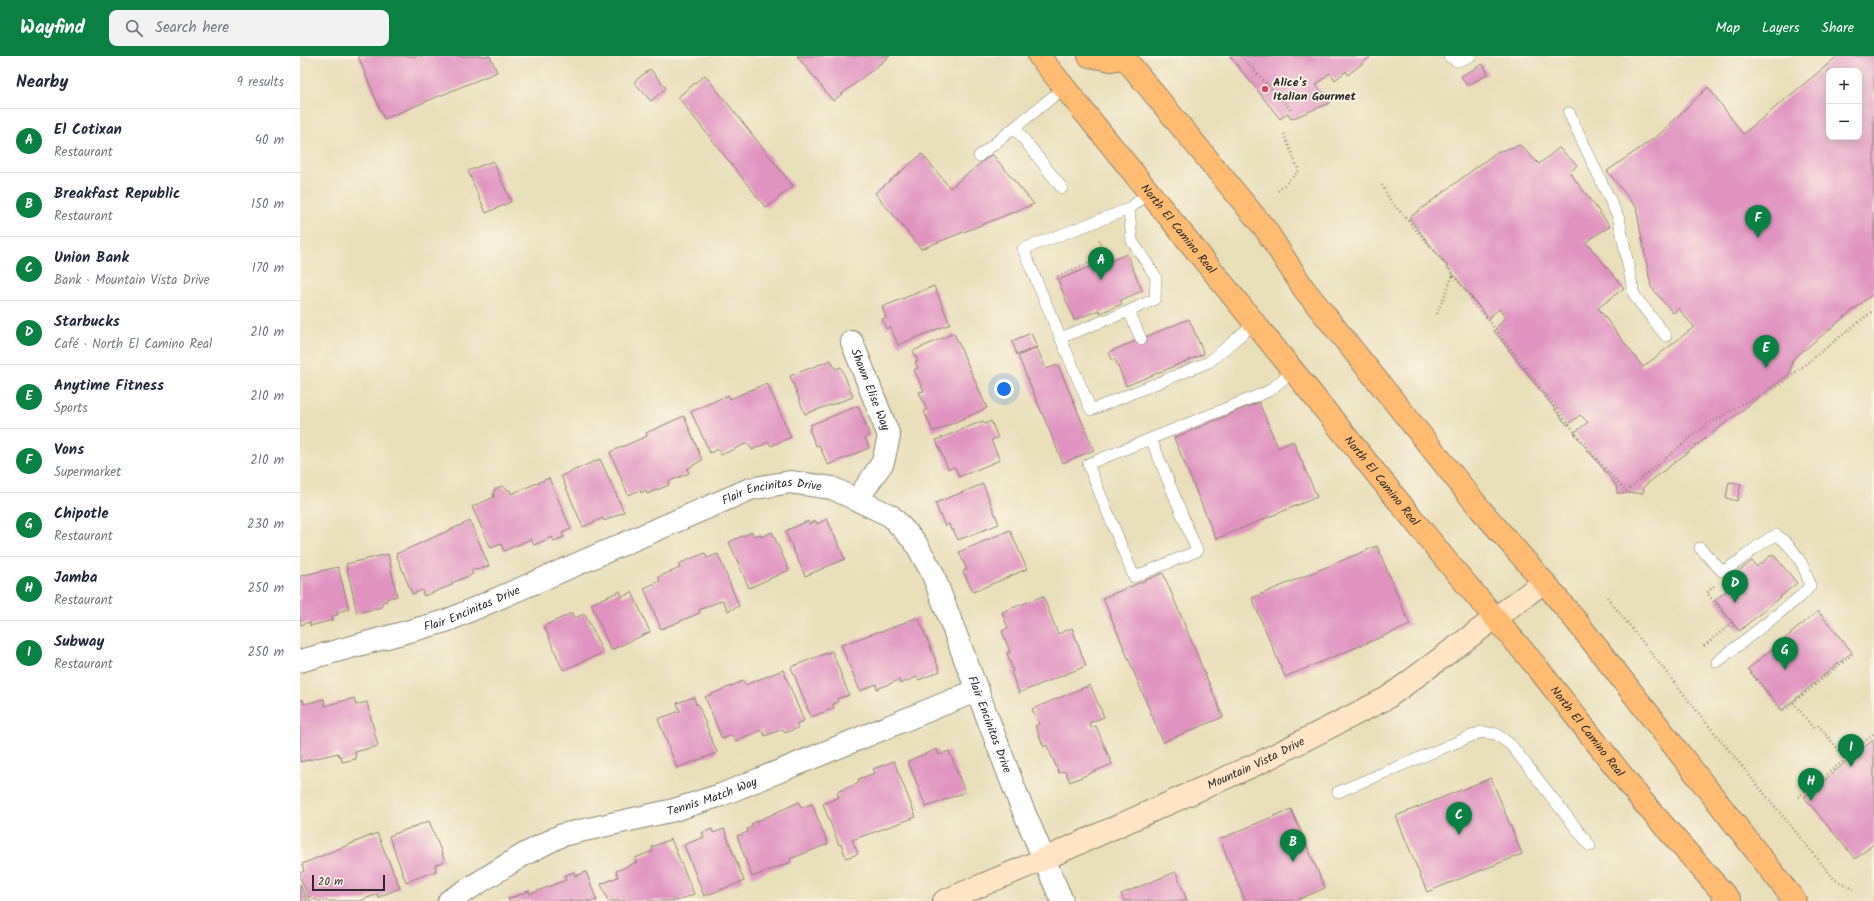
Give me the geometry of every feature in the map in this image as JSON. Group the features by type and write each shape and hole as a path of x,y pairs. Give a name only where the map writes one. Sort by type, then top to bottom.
{"main road":[{"name":"North El Camino Real","path":"1039,56 1494,617 1536,666 1643,802 1730,901"},
{"path":"1089,56 1098,59 1111,60 1123,56 1266,230 1304,289 1476,504 1544,582 1795,901"},
{"name":"Mountain Vista Drive","path":"944,901 1044,859 1261,762 1387,698 1494,617 1544,582"}],"street":[{"name":"Shawn Elise Way","path":"852,342 889,436 883,462 857,500"},
{"name":"Flair Encinitas Drive","path":"300,661 446,621 750,489 790,482 832,488 891,516 915,542 932,572 1020,803 1062,901"},
{"name":"Tennis Match Way","path":"449,901 523,855 562,835 674,810 721,795 978,690"}],"lane":[{"path":"1449,56 1457,61 1470,56"},
{"path":"979,156 1065,87"},
{"path":"1569,113 1619,219 1634,295 1666,336"},
{"path":"1015,128 1062,188"},
{"path":"1150,192 1129,209 1023,249 1090,410 1157,378 1209,362 1256,322"},
{"path":"1060,338 1129,311 1155,299 1156,277 1132,241 1129,209"},
{"path":"1129,311 1141,339"},
{"path":"1151,439 1197,551 1134,577 1088,464 1269,391 1294,370"},
{"path":"1700,548 1722,571 1730,568 1765,540 1777,535 1785,542 1802,563 1810,586 1802,595 1717,662"},
{"path":"1338,792 1481,732 1496,734 1511,745 1590,846"}],"path":[{"path":"1241,56 1292,111"},
{"path":"1278,191 1299,170 1284,134"},
{"path":"1382,185 1390,200 1454,274 1591,453 1626,491 1700,429 1747,401 1769,393 1874,310"},
{"path":"1059,284 1056,277 1105,256 1092,222"},
{"path":"1437,314 1454,274"},
{"path":"1717,584 1707,593 1737,629"},
{"path":"1607,597 1700,715 1835,880 1854,889"},
{"path":"1704,646 1732,623"},
{"path":"1750,673 1782,712 1792,702 1854,653"},
{"path":"1792,702 1814,728"},
{"path":"1818,725 1846,759"},
{"path":"1798,797 1846,759 1874,733"}],"building":[{"path":"358,56 490,56 497,72 384,119"},
{"path":"797,56 890,56 833,101"},
{"path":"1230,56 1371,56 1348,75 1346,71 1335,80 1330,73 1316,85 1330,103 1291,119 1288,113 1280,119"},
{"path":"1838,56 1874,56 1874,293 1793,359 1789,374 1644,486 1643,493 1617,493 1616,485 1574,433 1588,422 1580,415 1567,425 1494,331 1505,317 1499,309 1488,318 1409,218 1497,152 1520,145 1539,164 1559,148 1577,165 1570,173 1610,226 1586,242 1624,288 1598,308 1643,367 1694,327 1678,308 1673,313 1651,287 1636,207 1607,171 1660,134 1708,87 1743,134"},
{"path":"1483,64 1488,74 1467,86 1461,76"},
{"path":"650,69 666,88 651,101 634,82"},
{"path":"705,75 793,186 766,208 678,97"},
{"path":"922,154 950,188 992,154 1034,204 921,249 875,193"},
{"path":"493,161 511,202 486,213 468,171"},
{"path":"1127,254 1142,291 1121,300 1122,304 1100,313 1099,310 1074,320 1058,280 1097,264 1098,266"},
{"path":"934,286 950,324 898,345 890,327 886,329 882,319 886,318 882,307"},
{"path":"1189,319 1204,354 1126,386 1115,359 1112,360 1109,352"},
{"path":"954,333 987,408 933,432 924,411 927,410 919,392 924,391 914,370 918,368 915,362 918,361 913,351"},
{"path":"1031,333 1037,347 1017,355 1012,341"},
{"path":"1037,348 1046,369 1058,365 1094,450 1063,463 1018,356"},
{"path":"831,360 835,369 841,367 853,397 805,414 790,376"},
{"path":"767,383 791,437 771,446 769,442 752,450 748,443 721,455 718,449 710,453 691,412 728,395 730,399"},
{"path":"1259,402 1278,448 1293,441 1317,497 1216,539 1174,438"},
{"path":"858,406 870,436 865,438 869,448 828,465 819,445 816,446 809,429 812,428 810,425"},
{"path":"684,416 702,460 687,469 689,473 668,482 669,485 647,494 646,490 641,493 640,490 628,495 610,452 647,436 646,433"},
{"path":"983,421 985,424 991,421 998,438 991,440 1000,460 959,477 955,467 948,469 936,440"},
{"path":"600,459 624,512 604,521 603,518 583,527 561,476"},
{"path":"549,478 571,529 562,533 564,537 554,541 552,537 534,545 531,539 504,551 501,544 491,548 472,507 494,497 493,494 495,489 502,486 510,490 511,494"},
{"path":"1729,482 1741,484 1737,501 1726,498"},
{"path":"983,484 999,524 958,540 949,524 945,526 935,503"},
{"path":"827,519 845,559 805,576 785,531 808,521 809,524 816,521 817,524"},
{"path":"470,521 489,566 476,570 475,568 471,570 473,574 452,583 452,585 424,596 422,590 412,594 396,554"},
{"path":"1010,530 1027,569 973,592 963,571 967,570 959,552"},
{"path":"752,532 754,536 760,534 761,537 772,532 789,570 749,588 729,542"},
{"path":"1377,546 1410,625 1285,677 1252,598"},
{"path":"705,553 707,558 718,554 739,606 728,611 723,600 699,610 700,613 661,629 644,588 660,581 658,577 680,568 678,564"},
{"path":"388,554 397,596 386,599 387,601 381,603 382,607 357,613 346,564"},
{"path":"1773,554 1797,583 1739,631 1715,600 1739,580 1735,574 1752,561 1756,567"},
{"path":"338,567 349,609 337,612 338,615 332,616 333,620 310,626 310,622 300,625 300,576"},
{"path":"1163,573 1223,717 1163,742 1103,598"},
{"path":"620,591 622,597 632,592 650,632 611,650 591,604"},
{"path":"1043,596 1058,634 1072,628 1086,666 1019,693 1011,672 1013,671 1007,653 1010,652 1002,631 1008,628 1002,612"},
{"path":"1818,611 1852,652 1782,710 1748,669"},
{"path":"572,613 574,618 585,614 603,653 563,670 544,626"},
{"path":"918,617 940,671 919,680 917,677 900,684 899,680 877,689 876,684 860,691 841,645 880,631 881,632"},
{"path":"832,651 849,695 837,699 838,702 833,704 834,708 811,717 791,667"},
{"path":"783,670 804,721 796,724 798,728 785,733 783,729 765,736 762,730 735,741 732,735 722,739 705,697 743,681 745,685"},
{"path":"1090,685 1104,717 1089,723 1091,728 1096,726 1112,764 1070,782 1065,771 1059,773 1047,745 1044,747 1035,726 1039,724 1032,709"},
{"path":"694,697 717,753 677,768 658,719 680,711 677,703"},
{"path":"354,698 356,705 367,702 378,746 355,752 356,759 342,762 341,756 339,756 338,753 300,762 300,700 303,700 304,704 324,699 325,706"},
{"path":"1874,739 1874,844 1855,859 1804,797"},
{"path":"937,749 939,755 949,751 965,792 926,807 908,761"},
{"path":"894,761 916,817 852,840 858,854 846,858 841,844 839,845 823,804 839,797 837,792 859,783 858,779 875,773 873,769"},
{"path":"1491,778 1522,854 1427,892 1396,816"},
{"path":"799,802 801,808 812,804 828,844 790,859 791,862 752,877 737,836 748,832 747,829 752,827 751,824"},
{"path":"1291,809 1325,888 1295,901 1245,901 1220,839"},
{"path":"429,821 445,861 435,865 436,871 406,882 389,836"},
{"path":"712,829 713,833 724,829 744,881 704,896 684,845 704,837 702,833"},
{"path":"377,833 400,888 378,897 377,894 360,901 317,901 316,899 310,901 300,877 300,873 304,871 302,864"},
{"path":"671,839 694,894 677,901 608,901 601,884 618,877 616,871 637,862 635,858 653,851 652,847"},
{"path":"574,872 575,876 586,872 597,901 509,901 508,899 529,891 530,894 566,880 564,876"},
{"path":"1176,872 1187,901 1124,901 1121,894"},
{"path":"300,884 307,901 300,901"}],"place":[{"name":"Alice's Italian Gourmet","path":"1265,89"},
{"name":"Vons","path":"1758,238"},
{"name":"El Cotixan","path":"1101,280"},
{"name":"Anytime Fitness","path":"1766,368"},
{"name":"Starbucks","path":"1735,603"},
{"name":"Chipotle","path":"1785,670"},
{"name":"Subway","path":"1851,767"},
{"name":"Jamba","path":"1811,801"},
{"name":"Union Bank","path":"1459,835"},
{"name":"Breakfast Republic","path":"1293,862"}]}
